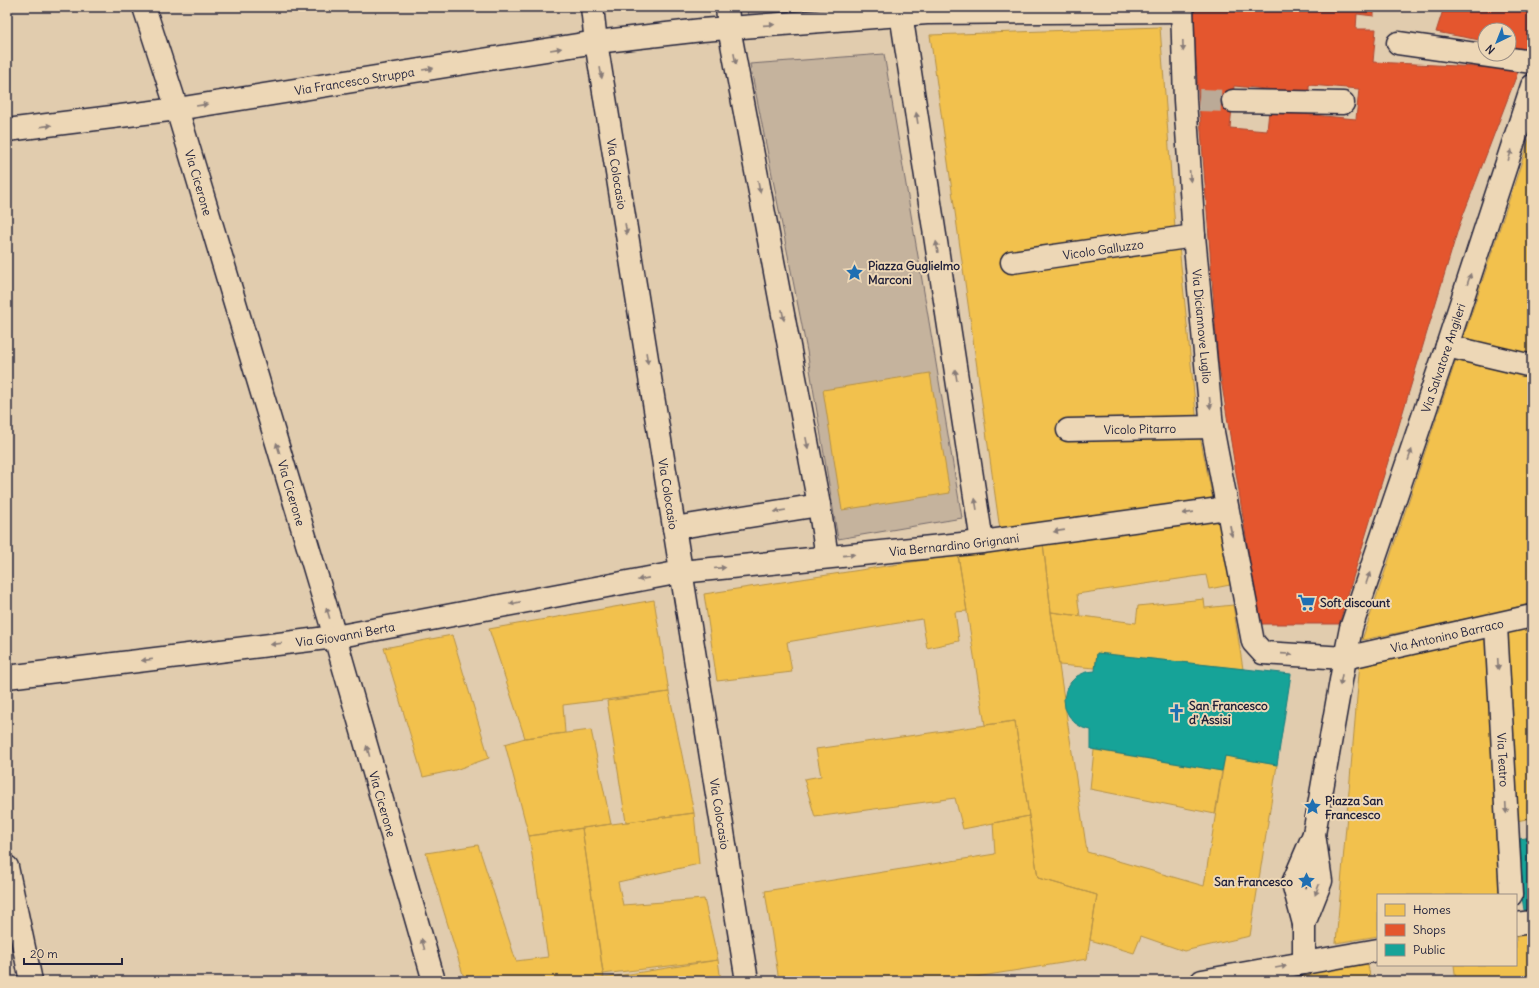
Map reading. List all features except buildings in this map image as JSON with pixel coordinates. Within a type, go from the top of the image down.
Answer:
[{"type":"street","name":"Via Cicerone","points":[[144,7],[177,109],[335,637],[434,981]]},
{"type":"street","name":"Via Colocasio","points":[[592,7],[596,42],[747,981]]},
{"type":"street","points":[[726,7],[819,505],[827,557]]},
{"type":"street","name":"Via Francesco Struppa","points":[[7,130],[177,109],[596,42],[702,30],[900,11],[927,13],[1182,9]]},
{"type":"street","name":"Via Diciannove Luglio","points":[[1182,9],[1192,100],[1194,236],[1212,426],[1253,642]]},
{"type":"street","points":[[900,11],[982,542]]},
{"type":"street","points":[[1398,43],[1532,62]]},
{"type":"street","name":"Via Salvatore Angileri","points":[[1353,656],[1351,628],[1447,346],[1532,86]]},
{"type":"street","points":[[1233,101],[1344,103]]},
{"type":"street","name":"Vicolo Galluzzo","points":[[1012,262],[1194,236]]},
{"type":"street","points":[[1447,346],[1532,366]]},
{"type":"street","name":"Vicolo Pitarro","points":[[1068,430],[1212,426]]},
{"type":"street","points":[[674,528],[819,505]]},
{"type":"street","name":"Via Bernardino Grignani","points":[[681,572],[982,542],[1227,508]]},
{"type":"street","name":"Via Giovanni Berta","points":[[7,677],[335,637],[681,572]]},
{"type":"street","name":"Via Antonino Barraco","points":[[1253,642],[1264,653],[1353,656],[1496,626],[1532,616]]},
{"type":"street","name":"Via Teatro","points":[[1496,626],[1511,894]]},
{"type":"street","points":[[1304,963],[1304,924],[1321,881],[1314,834],[1353,656]]},
{"type":"street","points":[[7,867],[31,981]]},
{"type":"street","points":[[1517,924],[1532,922]]},
{"type":"street","points":[[1202,981],[1377,950]]},
{"type":"shaded area","points":[[747,7],[855,7],[748,19]]},
{"type":"shaded area","points":[[884,54],[962,518],[838,539],[807,351],[750,64]]},
{"type":"tunnel","points":[[1199,100],[1233,101]]},
{"type":"place","name":"Piazza Guglielmo Marconi","points":[[855,272]]},
{"type":"place","name":"Soft discount","points":[[1307,602]]},
{"type":"place","name":"San Francesco d' Assisi","points":[[1176,712]]},
{"type":"place","name":"Piazza San Francesco","points":[[1312,807]]},
{"type":"place","name":"San Francesco","points":[[1306,881]]}]
